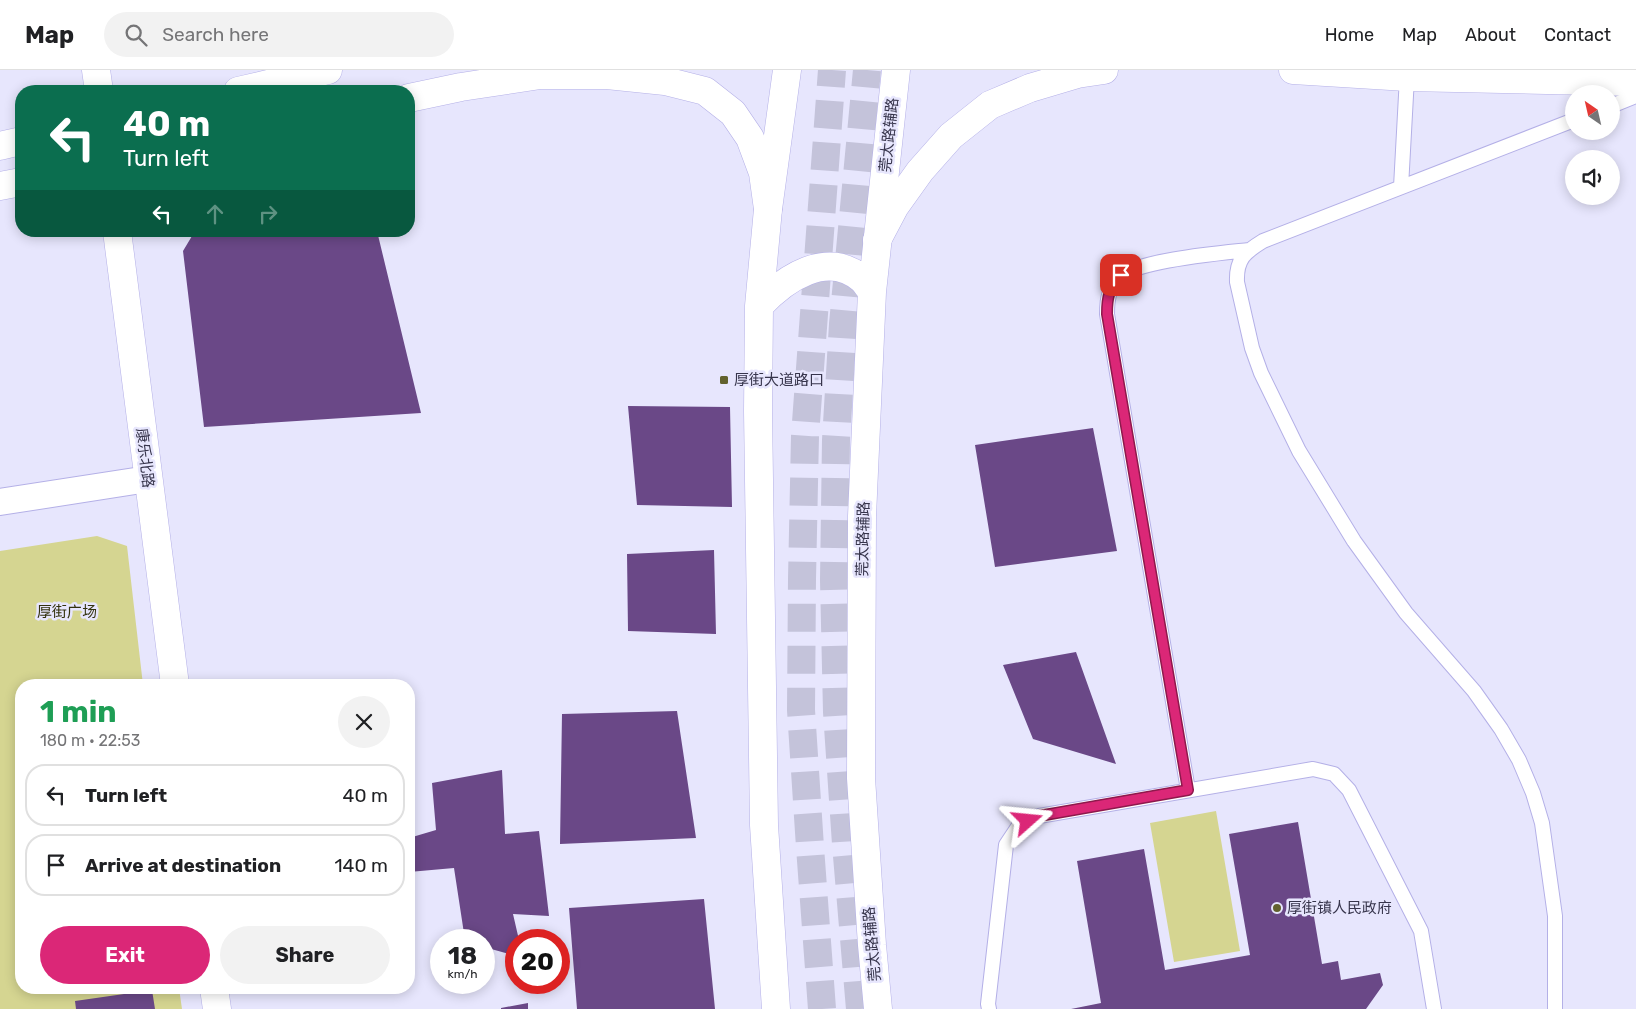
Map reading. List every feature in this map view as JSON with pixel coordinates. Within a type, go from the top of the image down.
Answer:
[{"type":"main road","points":[[96,70],[98,85]]},
{"type":"main road","points":[[264,85],[328,70]]},
{"type":"main road","points":[[415,97],[461,87],[573,70]]},
{"type":"main road","points":[[776,1009],[764,825],[758,411],[759,306],[768,210],[786,70]]},
{"type":"main road","name":"莞太路辅路","points":[[878,1009],[861,778],[862,516],[872,292],[896,70]]},
{"type":"main road","points":[[877,240],[895,206],[920,171],[951,136],[990,105],[1030,88],[1078,74],[1104,70]]},
{"type":"main road","points":[[1293,70],[1407,77],[1636,82]]},
{"type":"main road","points":[[541,75],[607,75],[665,81],[705,91],[733,113],[750,138],[762,173],[768,210]]},
{"type":"main road","points":[[0,146],[15,142]]},
{"type":"main road","points":[[0,186],[15,183]]},
{"type":"main road","name":"康乐北路","points":[[117,237],[173,679]]},
{"type":"main road","points":[[759,306],[771,293],[792,278],[810,269],[830,266],[849,270],[862,280],[872,292]]},
{"type":"main road","points":[[215,994],[217,1009]]},
{"type":"street","points":[[0,502],[148,479]]},
{"type":"lane","points":[[1401,187],[1407,77]]},
{"type":"lane","points":[[1620,102],[1636,96]]},
{"type":"lane","points":[[1555,1009],[1555,916],[1542,823],[1533,793],[1519,760],[1501,729],[1474,691],[1406,613],[1354,541],[1299,451],[1261,373],[1252,348],[1236,271],[1241,258],[1263,241],[1565,123]]},
{"type":"lane","points":[[1188,790],[1107,314],[1107,298],[1112,286],[1121,275],[1135,268],[1214,254],[1249,250]]},
{"type":"lane","points":[[989,1009],[988,1004],[1006,846],[1018,827],[1039,816],[1313,768],[1334,774],[1349,790],[1421,931],[1434,1009]]},
{"type":"green space","name":"厚街广场","points":[[97,536],[127,546],[142,679],[15,679],[15,994],[180,994],[182,1009],[0,1009],[0,551]]},
{"type":"green space","points":[[1216,811],[1240,951],[1174,962],[1150,823]]},
{"type":"building","points":[[191,237],[378,237],[421,413],[204,427],[183,251]]},
{"type":"building","points":[[628,406],[730,407],[732,507],[637,505]]},
{"type":"building","points":[[1093,428],[1117,551],[995,567],[975,445]]},
{"type":"building","points":[[714,550],[716,634],[628,631],[627,554]]},
{"type":"building","points":[[1076,652],[1116,764],[1033,739],[1003,665]]},
{"type":"building","points":[[677,711],[696,838],[560,844],[562,714]]},
{"type":"building","points":[[502,770],[505,834],[539,831],[549,916],[513,914],[516,929],[505,929],[505,953],[495,950],[495,929],[463,929],[454,868],[415,871],[415,836],[436,830],[432,783]]},
{"type":"building","name":"厚街镇人民政府","points":[[1298,822],[1322,964],[1338,961],[1341,980],[1380,973],[1383,985],[1366,1009],[1071,1009],[1101,1003],[1077,861],[1144,849],[1165,970],[1250,955],[1229,834]]},
{"type":"building","points":[[704,899],[715,1009],[577,1009],[569,908]]},
{"type":"building","points":[[124,994],[153,994],[155,1009],[76,1009],[75,1001]]},
{"type":"building","points":[[528,1003],[528,1009],[501,1009],[501,1008]]},
{"type":"tunnel","points":[[822,1009],[801,710],[802,579],[805,436],[832,70]]},
{"type":"tunnel","points":[[860,1009],[837,712],[834,580],[836,440],[843,324],[867,70]]},
{"type":"place","name":"厚街大道路口","points":[[724,380]]},
{"type":"place","name":"厚街镇人民政府","points":[[1277,908]]},
{"type":"route","points":[[1028,821],[1039,816],[1188,790],[1107,314],[1107,298],[1112,286],[1121,275]]}]
